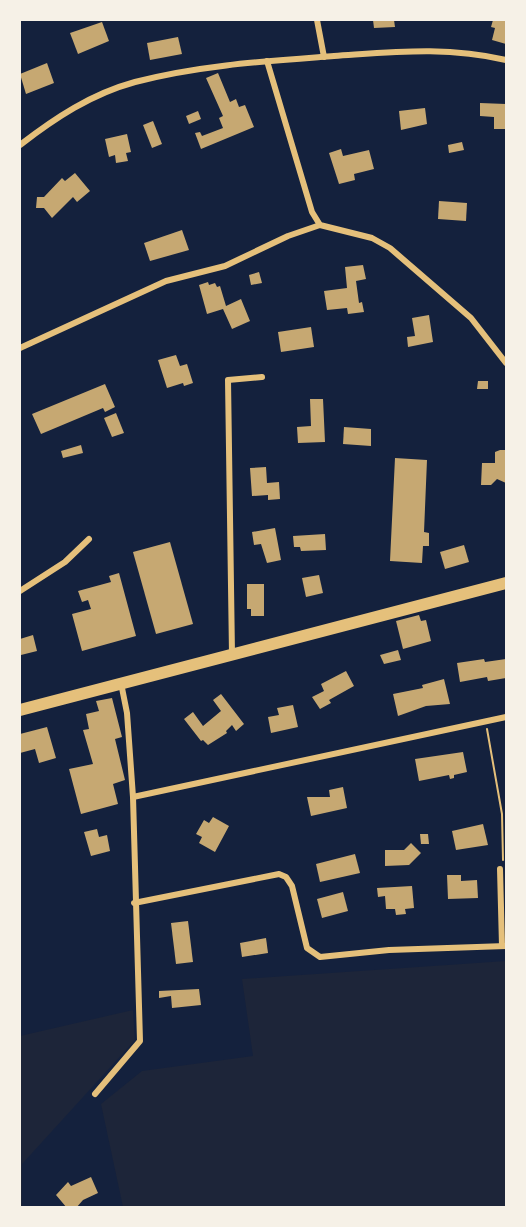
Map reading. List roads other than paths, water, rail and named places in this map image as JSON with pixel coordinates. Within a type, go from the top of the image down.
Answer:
[{"type":"main road","points":[[20,710],[507,583]]},
{"type":"street","points":[[317,20],[324,57]]},
{"type":"street","points":[[20,145],[53,119],[84,101],[134,82],[206,69],[267,61],[440,50],[473,52],[507,60]]},
{"type":"street","points":[[267,61],[312,212],[320,225]]},
{"type":"street","points":[[20,348],[166,281],[225,266],[288,236],[320,225],[372,238],[390,248],[471,318],[507,363]]},
{"type":"street","points":[[232,654],[228,380],[262,377]]},
{"type":"street","points":[[20,591],[65,562],[89,539]]},
{"type":"street","points":[[94,1094],[140,1041],[134,903],[133,797],[127,713],[121,683]]},
{"type":"street","points":[[133,797],[507,717]]},
{"type":"street","points":[[134,903],[279,874],[286,877],[292,886],[307,948],[320,957],[389,950],[504,946],[500,869]]}]
